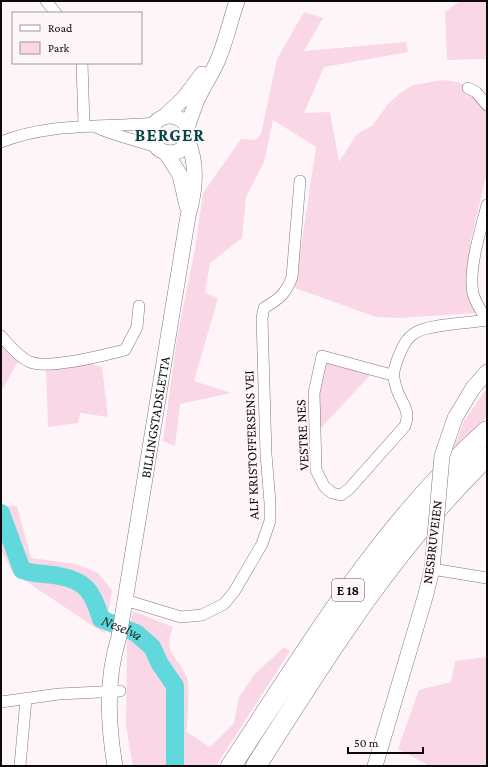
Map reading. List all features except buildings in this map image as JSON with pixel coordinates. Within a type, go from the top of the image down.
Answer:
[{"type":"highway","name":"E 18","points":[[231,766],[316,637],[389,536],[434,483],[487,432]]},
{"type":"highway","name":"E 18","points":[[256,766],[323,660],[403,547],[449,495],[487,456]]},
{"type":"main road","name":"BILLINGSTADSLETTA","points":[[116,690],[119,637],[194,187],[192,153],[188,134],[195,103],[217,61],[227,37],[228,26],[237,1]]},
{"type":"main road","name":"BILLINGSTADSLETTA","points":[[159,120],[184,98],[199,79],[221,34],[228,26]]},
{"type":"main road","points":[[175,116],[180,118],[188,134],[179,151],[161,150],[152,137],[159,120],[175,116]]},
{"type":"main road","name":"BILLINGSTADSLETTA","points":[[161,150],[180,174],[188,216]]},
{"type":"main road","name":"NESBRUVEIEN","points":[[375,766],[420,618],[432,569],[442,456],[455,418],[473,388],[487,372]]},
{"type":"main road","points":[[116,690],[111,729],[116,766]]},
{"type":"main road","points":[[116,690],[125,766]]},
{"type":"street","points":[[46,1],[55,12]]},
{"type":"street","points":[[82,64],[84,126]]},
{"type":"street","points":[[468,88],[476,92],[487,105]]},
{"type":"street","points":[[1,142],[18,135],[52,128],[84,126],[96,127],[159,120]]},
{"type":"street","points":[[96,127],[109,133],[132,138],[161,150]]},
{"type":"street","name":"ALF KRISTOFFERSENS VEI","points":[[125,600],[181,617],[202,615],[224,604],[234,592],[262,544],[270,521],[266,454],[262,318],[264,308],[274,302],[287,290],[292,277],[300,181]]},
{"type":"street","points":[[392,374],[407,339],[414,333],[428,328],[487,320],[475,300],[472,285],[476,251],[487,205]]},
{"type":"street","points":[[1,336],[29,362],[39,364],[64,363],[109,354],[125,350],[137,328],[139,306]]},
{"type":"street","name":"VESTRE NES","points":[[322,356],[392,374],[407,412],[408,419],[404,426],[349,489],[341,495],[332,492],[324,486],[316,470],[314,393],[322,356]]},
{"type":"street","points":[[432,569],[487,578]]},
{"type":"street","points":[[1,702],[59,694],[116,690]]},
{"type":"street","points":[[20,766],[26,699]]},
{"type":"green space","points":[[460,1],[487,1],[487,59],[447,60],[445,12]]},
{"type":"green space","points":[[304,12],[323,18],[304,51],[406,42],[408,52],[324,67],[304,113],[330,112],[339,162],[357,134],[373,125],[388,104],[399,94],[413,85],[443,80],[457,82],[473,89],[487,109],[487,172],[471,240],[467,268],[467,295],[476,313],[398,318],[376,317],[295,288],[316,147],[273,120],[264,162],[246,197],[242,238],[210,263],[205,293],[218,298],[194,381],[231,393],[180,404],[175,446],[163,441],[177,338],[195,249],[203,193],[241,139],[255,140],[261,134],[277,59]]},
{"type":"green space","points":[[1,339],[19,360],[1,392]]},
{"type":"green space","points":[[328,362],[372,373],[320,429],[318,403],[319,384],[321,375]]},
{"type":"green space","points":[[88,363],[102,367],[108,417],[80,413],[78,423],[48,427],[46,368]]},
{"type":"green space","points":[[487,388],[487,417],[453,450],[464,421]]},
{"type":"green space","points":[[1,503],[2,506],[17,506],[31,558],[76,564],[98,573],[112,590],[105,634],[12,572],[1,550]]},
{"type":"green space","points":[[133,611],[173,627],[169,644],[170,650],[184,670],[188,683],[187,732],[210,747],[234,723],[239,697],[254,675],[284,647],[290,651],[216,766],[133,766],[126,726],[127,641]]},
{"type":"green space","points":[[487,657],[487,766],[430,766],[398,749],[419,690],[451,682],[455,661]]},
{"type":"waterway","name":"Neselva","points":[[1,513],[22,570],[32,573],[69,578],[76,581],[92,595],[101,619],[136,633],[152,647],[160,664],[175,686],[175,766]]},
{"type":"district","name":"BERGER","points":[[170,135]]}]
